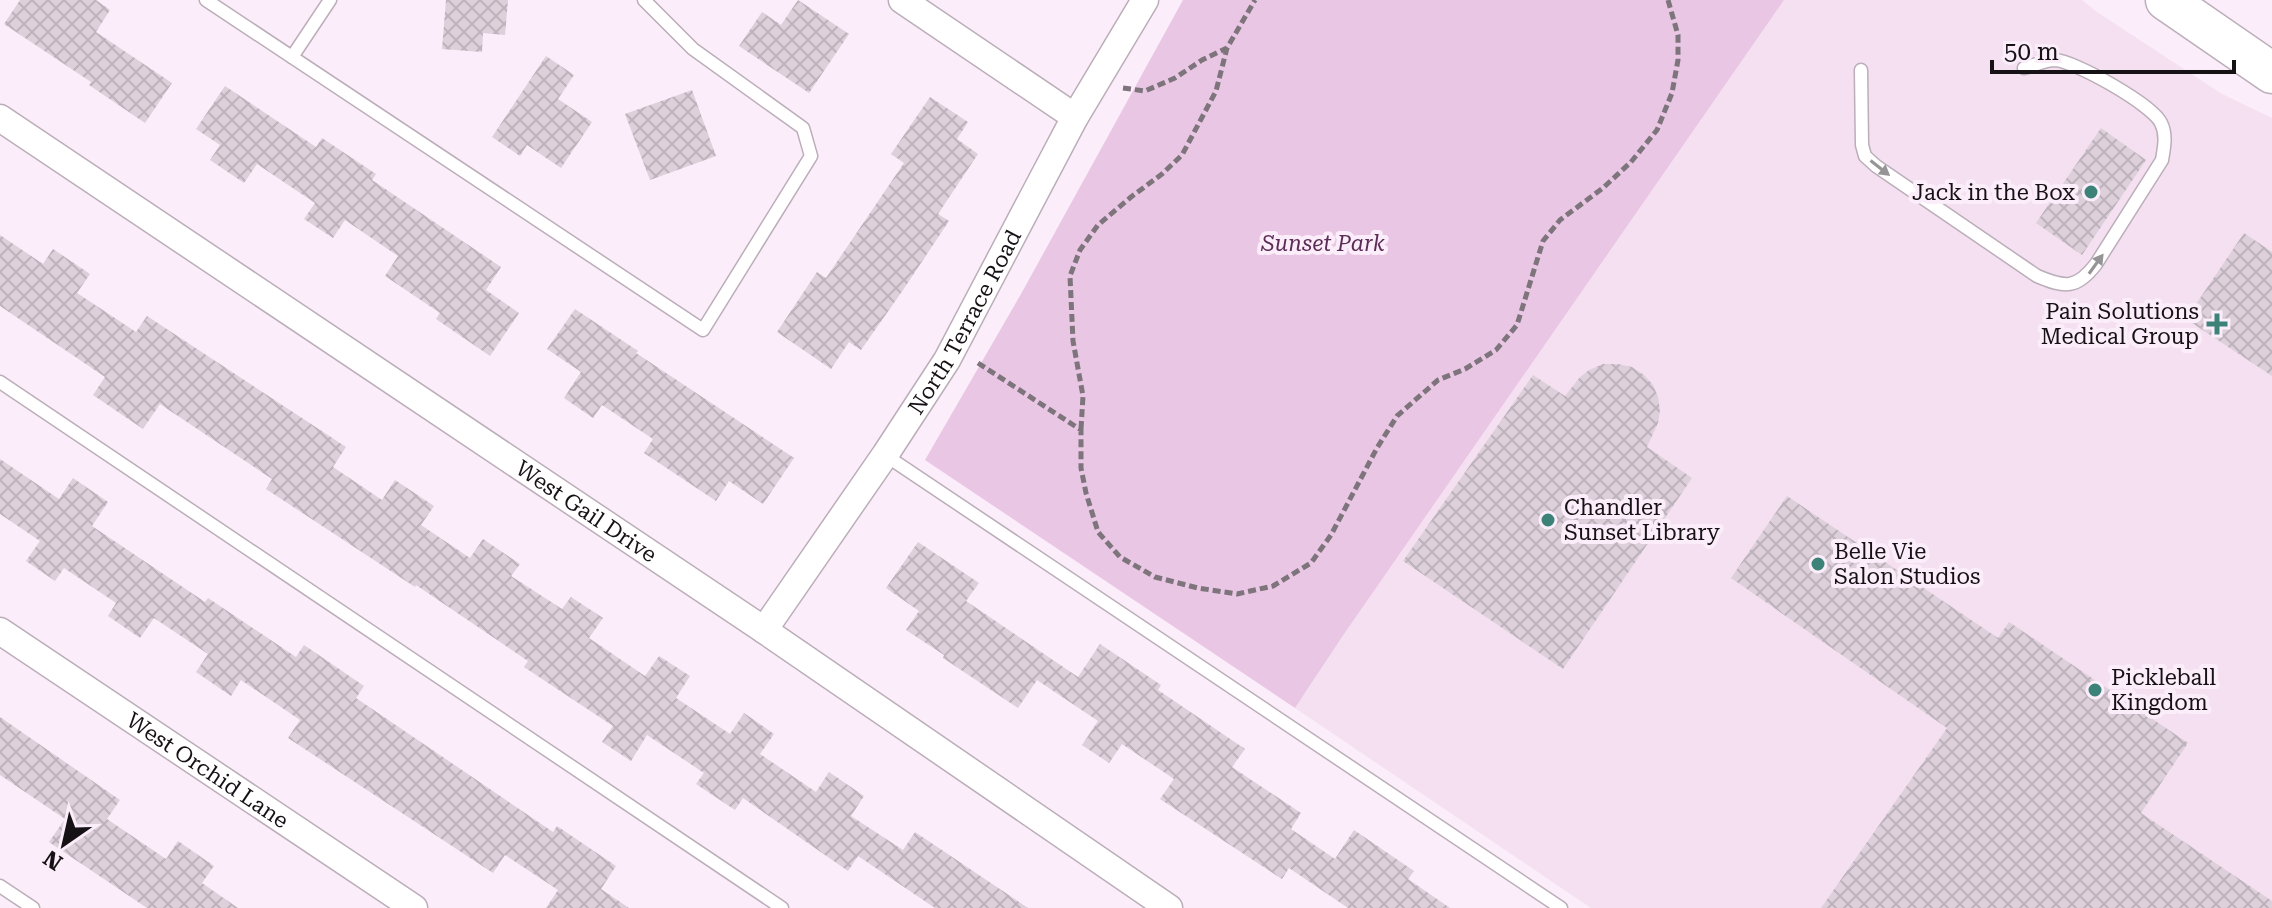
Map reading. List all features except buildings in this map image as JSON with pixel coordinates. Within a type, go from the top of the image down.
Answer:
[{"type":"main road","points":[[2166,0],[2272,73]]},
{"type":"street","points":[[902,0],[1075,117]]},
{"type":"street","name":"North Terrace Road","points":[[764,630],[885,455],[954,347],[1075,117],[1145,0]]},
{"type":"street","name":"West Gail Drive","points":[[0,118],[764,630],[1169,908]]},
{"type":"street","name":"West Orchid Lane","points":[[0,631],[414,908]]},
{"type":"lane","points":[[206,0],[703,330],[811,156],[803,128],[693,49],[644,0]]},
{"type":"lane","points":[[292,57],[330,0]]},
{"type":"lane","points":[[1861,70],[1862,145],[1865,156],[2037,276],[2052,283],[2069,285],[2085,278],[2096,264],[2156,171],[2162,160],[2165,142],[2161,122],[2144,105],[2079,66],[2053,60],[2024,68]]},
{"type":"lane","points":[[0,382],[782,908]]},
{"type":"lane","points":[[885,455],[1561,908]]},
{"type":"lane","points":[[0,886],[33,908]]},
{"type":"path","points":[[1255,0],[1227,48],[1216,91],[1182,155],[1098,225],[1080,250],[1070,276],[1073,341],[1083,396],[1081,468],[1098,532],[1120,557],[1155,577],[1237,594],[1273,586],[1311,563],[1331,535],[1397,416],[1438,380],[1465,369],[1496,350],[1517,325],[1543,241],[1560,220],[1603,188],[1631,162],[1657,130],[1672,93],[1678,60],[1678,35],[1668,0]]},
{"type":"path","points":[[1095,84],[1145,91],[1175,78],[1227,48]]},
{"type":"path","points":[[954,347],[1081,430]]},
{"type":"shaded area","points":[[1784,0],[2082,0],[2222,94],[2272,118],[2272,908],[1591,908],[1295,708]]},
{"type":"green space","name":"Sunset Park","points":[[1183,0],[1784,0],[1295,708],[925,460],[1021,294]]},
{"type":"place","name":"Jack in the Box","points":[[2091,192]]},
{"type":"place","name":"Pain Solutions Medical Group","points":[[2217,324]]},
{"type":"place","name":"Chandler Sunset Library","points":[[1548,520]]},
{"type":"place","name":"Belle Vie Salon Studios","points":[[1818,564]]},
{"type":"place","name":"Pickleball Kingdom","points":[[2095,690]]}]
